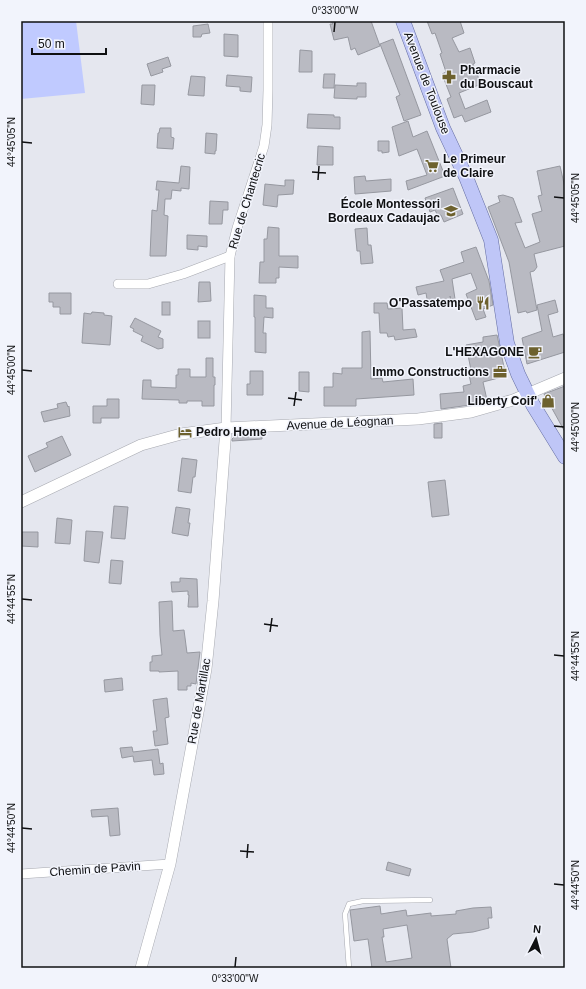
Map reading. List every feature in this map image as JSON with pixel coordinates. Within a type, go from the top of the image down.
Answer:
[{"type":"main road","name":"Avenue de Toulouse","points":[[403,21],[443,128],[466,177],[491,240],[507,342],[518,374],[527,395],[565,457]]},
{"type":"street","name":"Rue de Chantecric","points":[[226,428],[230,256],[237,228],[264,146],[267,125],[268,21]]},
{"type":"street","points":[[118,284],[148,284],[183,274],[230,256]]},
{"type":"street","name":"Avenue de Léognan","points":[[21,502],[141,445],[181,434],[226,428],[418,419],[470,412],[527,395],[565,378]]},
{"type":"street","name":"Rue de Martillac","points":[[141,968],[170,864],[206,669],[213,600],[226,428]]},
{"type":"street","name":"Chemin de Pavin","points":[[21,874],[170,864]]},
{"type":"lane","points":[[349,968],[345,914],[350,904],[363,901],[430,900]]},
{"type":"shaded area","points":[[21,21],[76,21],[85,93],[21,99]]},
{"type":"building","points":[[331,21],[371,21],[380,46],[358,55],[355,48],[351,50],[348,37],[334,40],[330,24],[333,24]]},
{"type":"building","points":[[427,21],[460,21],[464,33],[452,38],[459,52],[470,48],[475,63],[473,64],[481,84],[459,93],[465,109],[487,100],[491,112],[465,122],[462,115],[454,118],[447,99],[451,97],[442,74],[446,72],[440,54],[442,53],[435,33],[432,34]]},
{"type":"building","points":[[208,24],[210,33],[202,34],[201,37],[193,37],[193,26]]},
{"type":"building","points":[[224,34],[238,35],[238,57],[224,56]]},
{"type":"building","points":[[393,39],[421,115],[404,121],[396,97],[400,95],[380,44]]},
{"type":"building","points":[[300,50],[312,51],[312,72],[299,72]]},
{"type":"building","points":[[168,57],[171,66],[162,69],[163,72],[151,76],[147,64]]},
{"type":"building","points":[[324,74],[335,74],[334,88],[323,88]]},
{"type":"building","points":[[227,75],[252,77],[251,92],[240,91],[240,87],[226,86]]},
{"type":"building","points":[[191,76],[205,77],[204,96],[188,95]]},
{"type":"building","points":[[357,83],[366,83],[366,97],[357,97],[357,99],[334,98],[335,85],[357,86]]},
{"type":"building","points":[[142,85],[155,85],[154,105],[141,104]]},
{"type":"building","points":[[308,114],[334,115],[334,117],[340,117],[340,129],[307,128]]},
{"type":"building","points":[[408,121],[413,137],[427,131],[445,176],[408,190],[406,181],[427,175],[417,149],[399,156],[392,127]]},
{"type":"building","points":[[160,128],[171,128],[171,137],[174,138],[173,149],[157,148],[158,133]]},
{"type":"building","points":[[206,133],[217,134],[215,154],[205,153]]},
{"type":"building","points":[[378,141],[389,141],[389,152],[382,153],[382,151],[378,151]]},
{"type":"building","points":[[318,146],[333,147],[333,165],[317,165]]},
{"type":"building","points":[[181,166],[190,167],[189,189],[181,188],[181,191],[172,190],[171,199],[165,199],[164,215],[168,216],[166,256],[150,256],[152,210],[157,211],[159,190],[156,190],[157,181],[179,183]]},
{"type":"building","points":[[560,166],[565,188],[565,246],[534,254],[537,267],[534,271],[530,272],[537,310],[527,313],[526,311],[518,313],[509,262],[488,207],[500,202],[498,196],[503,195],[513,198],[522,222],[515,223],[525,248],[540,242],[532,214],[542,211],[538,196],[542,195],[537,171]]},
{"type":"building","points":[[365,176],[366,181],[391,179],[391,191],[355,194],[354,177]]},
{"type":"building","points":[[285,180],[294,180],[293,194],[278,195],[277,207],[263,205],[265,184],[285,186]]},
{"type":"building","points":[[453,188],[463,214],[444,222],[441,215],[438,216],[435,210],[430,212],[425,198]]},
{"type":"building","points":[[210,201],[228,202],[228,210],[223,210],[222,224],[209,224]]},
{"type":"building","points":[[268,227],[279,228],[279,256],[298,256],[298,268],[279,267],[279,278],[276,278],[276,283],[259,283],[260,262],[264,262],[264,239],[267,239]]},
{"type":"building","points":[[367,228],[368,245],[371,245],[373,263],[361,264],[360,251],[357,251],[355,229]]},
{"type":"building","points":[[187,235],[207,236],[207,247],[198,246],[198,250],[187,249]]},
{"type":"building","points":[[476,247],[489,281],[493,305],[483,309],[486,317],[476,320],[466,294],[477,289],[471,273],[452,279],[455,299],[428,305],[426,293],[418,295],[416,287],[444,281],[440,270],[464,262],[461,252]]},
{"type":"building","points":[[199,282],[210,282],[211,301],[198,302]]},
{"type":"building","points":[[49,293],[71,293],[71,314],[60,314],[60,307],[53,307],[53,302],[49,302]]},
{"type":"building","points":[[254,295],[266,296],[266,308],[273,308],[273,318],[264,317],[263,333],[266,333],[266,353],[255,352]]},
{"type":"building","points":[[555,300],[558,312],[548,315],[553,337],[563,334],[565,339],[565,352],[527,364],[522,338],[542,331],[537,305]]},
{"type":"building","points":[[162,302],[170,302],[170,315],[162,315]]},
{"type":"building","points":[[374,303],[387,303],[388,309],[402,308],[403,330],[415,329],[417,337],[395,340],[394,336],[388,337],[387,333],[380,333],[379,313],[374,313]]},
{"type":"building","points":[[92,312],[104,313],[104,315],[112,316],[110,345],[82,343],[84,313],[91,314]]},
{"type":"building","points":[[135,318],[161,331],[158,337],[163,339],[163,348],[158,349],[141,341],[143,336],[133,331],[134,329],[130,327]]},
{"type":"building","points":[[198,321],[210,321],[210,338],[198,338]]},
{"type":"building","points":[[370,331],[371,379],[382,378],[383,382],[413,379],[414,395],[356,399],[356,406],[324,406],[324,387],[333,387],[333,373],[342,374],[342,368],[362,368],[362,332]]},
{"type":"building","points":[[497,335],[506,376],[483,382],[487,400],[470,405],[441,409],[440,394],[464,392],[463,386],[471,384],[468,370],[471,370],[466,345],[483,342],[483,337]]},
{"type":"building","points":[[206,358],[213,358],[213,377],[215,377],[214,406],[202,406],[202,401],[187,401],[187,403],[179,403],[179,400],[142,399],[143,380],[151,380],[151,387],[176,388],[176,375],[178,375],[178,369],[190,369],[190,377],[206,377]]},
{"type":"building","points":[[250,371],[263,371],[263,395],[247,395],[247,384],[250,384]]},
{"type":"building","points":[[299,372],[309,372],[309,392],[299,391]]},
{"type":"building","points":[[565,386],[565,432],[544,394]]},
{"type":"building","points":[[107,399],[119,399],[119,418],[101,418],[101,423],[93,423],[93,406],[107,406]]},
{"type":"building","points":[[66,402],[68,407],[69,406],[70,416],[44,422],[41,412],[58,408],[57,404]]},
{"type":"building","points":[[442,423],[442,438],[434,438],[434,424]]},
{"type":"building","points":[[262,433],[262,439],[232,441],[236,435]]},
{"type":"building","points":[[62,436],[71,455],[35,472],[28,456],[48,447],[46,443]]},
{"type":"building","points":[[182,458],[197,460],[191,493],[178,491]]},
{"type":"building","points":[[445,480],[449,515],[432,517],[428,482]]},
{"type":"building","points":[[114,506],[128,507],[125,539],[111,538]]},
{"type":"building","points":[[176,507],[190,509],[188,536],[172,533]]},
{"type":"building","points":[[57,518],[72,520],[70,544],[55,543]]},
{"type":"building","points":[[86,531],[103,532],[99,563],[84,561]]},
{"type":"building","points":[[21,532],[38,532],[38,547],[21,546]]},
{"type":"building","points":[[111,560],[123,561],[121,584],[109,583]]},
{"type":"building","points":[[180,578],[197,579],[198,607],[188,607],[188,591],[172,592],[171,582],[180,582]]},
{"type":"building","points":[[172,601],[173,631],[184,630],[187,653],[200,652],[196,684],[191,683],[191,686],[187,686],[187,690],[178,690],[178,671],[150,671],[152,656],[162,655],[159,602]]},
{"type":"building","points":[[122,678],[123,690],[105,692],[104,680]]},
{"type":"building","points":[[167,698],[169,717],[165,718],[168,744],[155,746],[153,731],[157,731],[153,700]]},
{"type":"building","points":[[132,747],[133,752],[158,749],[160,764],[163,763],[164,774],[154,775],[152,760],[134,762],[133,756],[122,758],[120,748]]},
{"type":"building","points":[[118,808],[120,835],[110,836],[108,816],[92,817],[91,810]]},
{"type":"building","points":[[388,862],[411,869],[409,876],[386,870]]},
{"type":"building","points":[[380,906],[381,914],[406,910],[407,916],[431,913],[431,916],[456,914],[456,911],[491,907],[492,918],[488,918],[489,928],[473,932],[453,934],[447,939],[451,968],[372,968],[368,939],[354,941],[350,910]],"holes":[[[407,925],[412,958],[386,962],[382,937],[384,937],[383,929]]]},
{"type":"place","name":"Pharmacie du Bouscaut","points":[[449,77]]},
{"type":"place","name":"Le Primeur de Claire","points":[[432,166]]},
{"type":"place","name":"École Montessori Bordeaux Cadaujac","points":[[451,211]]},
{"type":"place","name":"O'Passatempo","points":[[483,303]]},
{"type":"place","name":"L'HEXAGONE","points":[[535,352]]},
{"type":"place","name":"Immo Constructions","points":[[500,372]]},
{"type":"place","name":"Liberty Coif'","points":[[548,401]]},
{"type":"place","name":"Pedro Home","points":[[185,432]]}]
